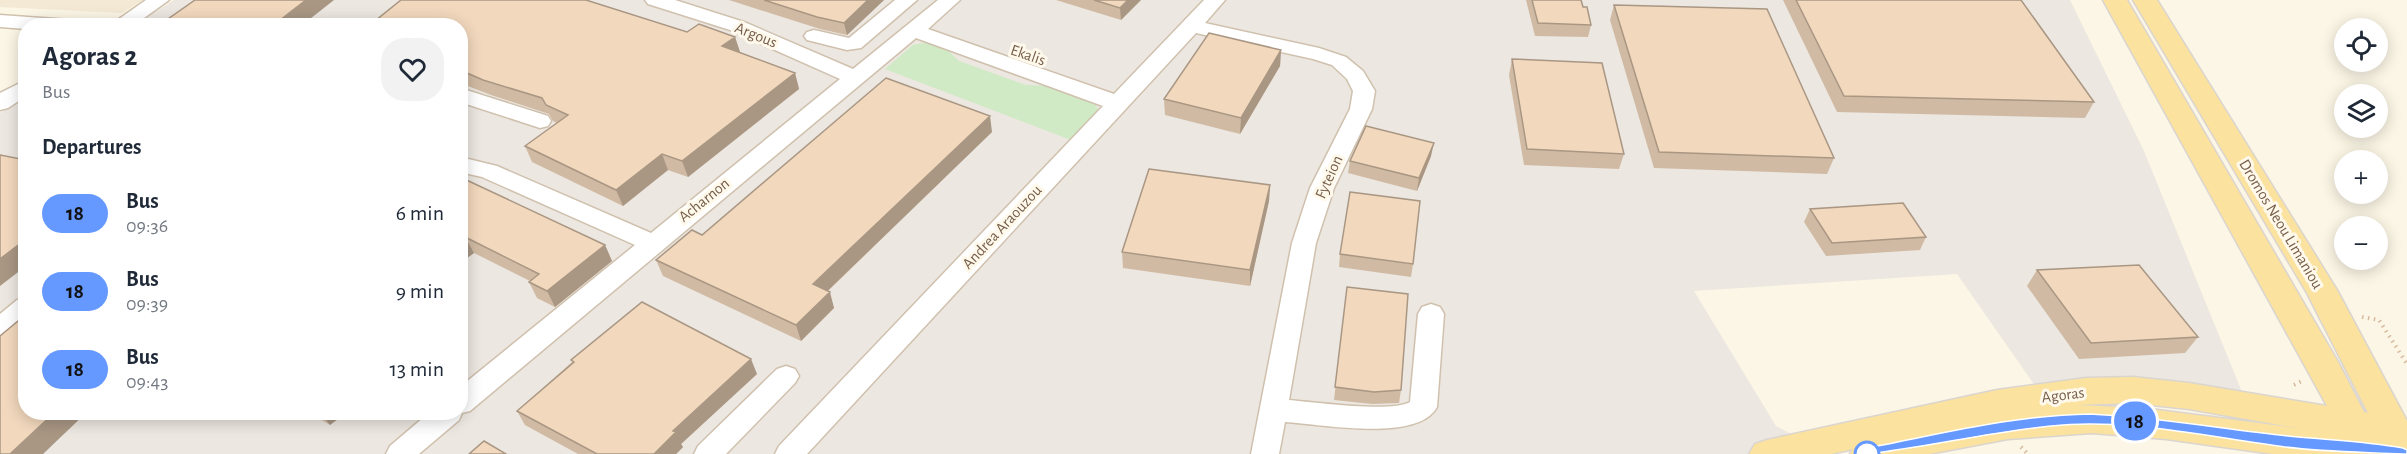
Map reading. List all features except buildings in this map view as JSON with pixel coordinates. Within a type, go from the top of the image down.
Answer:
[{"type":"main road","name":"Dromos Neou Limaniou","points":[[2115,0],[2326,371],[2361,442]]},
{"type":"main road","name":"Dromos Neou Limaniou","points":[[2145,0],[2321,290],[2402,447]]},
{"type":"main road","points":[[2254,407],[2281,404],[2307,396],[2318,385],[2326,371]]},
{"type":"main road","name":"Agoras","points":[[1767,454],[1997,404],[2086,391],[2144,391],[2254,407],[2361,442],[2402,447]]},
{"type":"main road","name":"Agoras","points":[[1868,454],[2001,427],[2052,420],[2134,421],[2303,448],[2361,442]]},
{"type":"street","points":[[131,18],[159,0]]},
{"type":"street","name":"Argous","points":[[655,0],[737,26],[855,78]]},
{"type":"street","points":[[814,36],[854,44],[907,0]]},
{"type":"street","name":"Acharnon","points":[[468,396],[950,0]]},
{"type":"street","name":"Andrea Araouzou","points":[[789,454],[1215,0]]},
{"type":"street","points":[[0,21],[18,22]]},
{"type":"street","points":[[921,25],[1123,97]]},
{"type":"street","name":"Fyteion","points":[[1192,26],[1319,54],[1339,61],[1356,76],[1364,91],[1361,109],[1322,188],[1305,243],[1265,454]]},
{"type":"street","points":[[0,103],[18,91]]},
{"type":"street","points":[[468,98],[540,121]]},
{"type":"street","points":[[468,166],[489,171],[652,243]]},
{"type":"street","points":[[0,328],[18,313]]},
{"type":"street","points":[[1274,410],[1384,418],[1409,416],[1423,407],[1431,314]]},
{"type":"street","points":[[708,454],[786,376]]},
{"type":"street","points":[[400,454],[440,420]]},
{"type":"path","points":[[2355,316],[2379,320],[2407,364]]},
{"type":"shaded area","points":[[0,0],[143,0],[122,13],[0,7]]},
{"type":"shaded area","points":[[174,0],[2070,0],[2144,151],[2253,419],[2036,387],[1957,274],[1694,291],[1776,426],[1829,454],[0,454],[0,113],[18,101],[18,420],[468,420],[468,18],[146,18]]},
{"type":"green space","points":[[929,42],[941,44],[959,61],[1026,85],[1051,86],[1093,100],[1099,111],[1071,140],[885,69],[913,45]]},
{"type":"bus line","name":"18","points":[[1867,454],[2012,425],[2052,420],[2090,419],[2134,421],[2288,442],[2364,447],[2403,454]]}]
